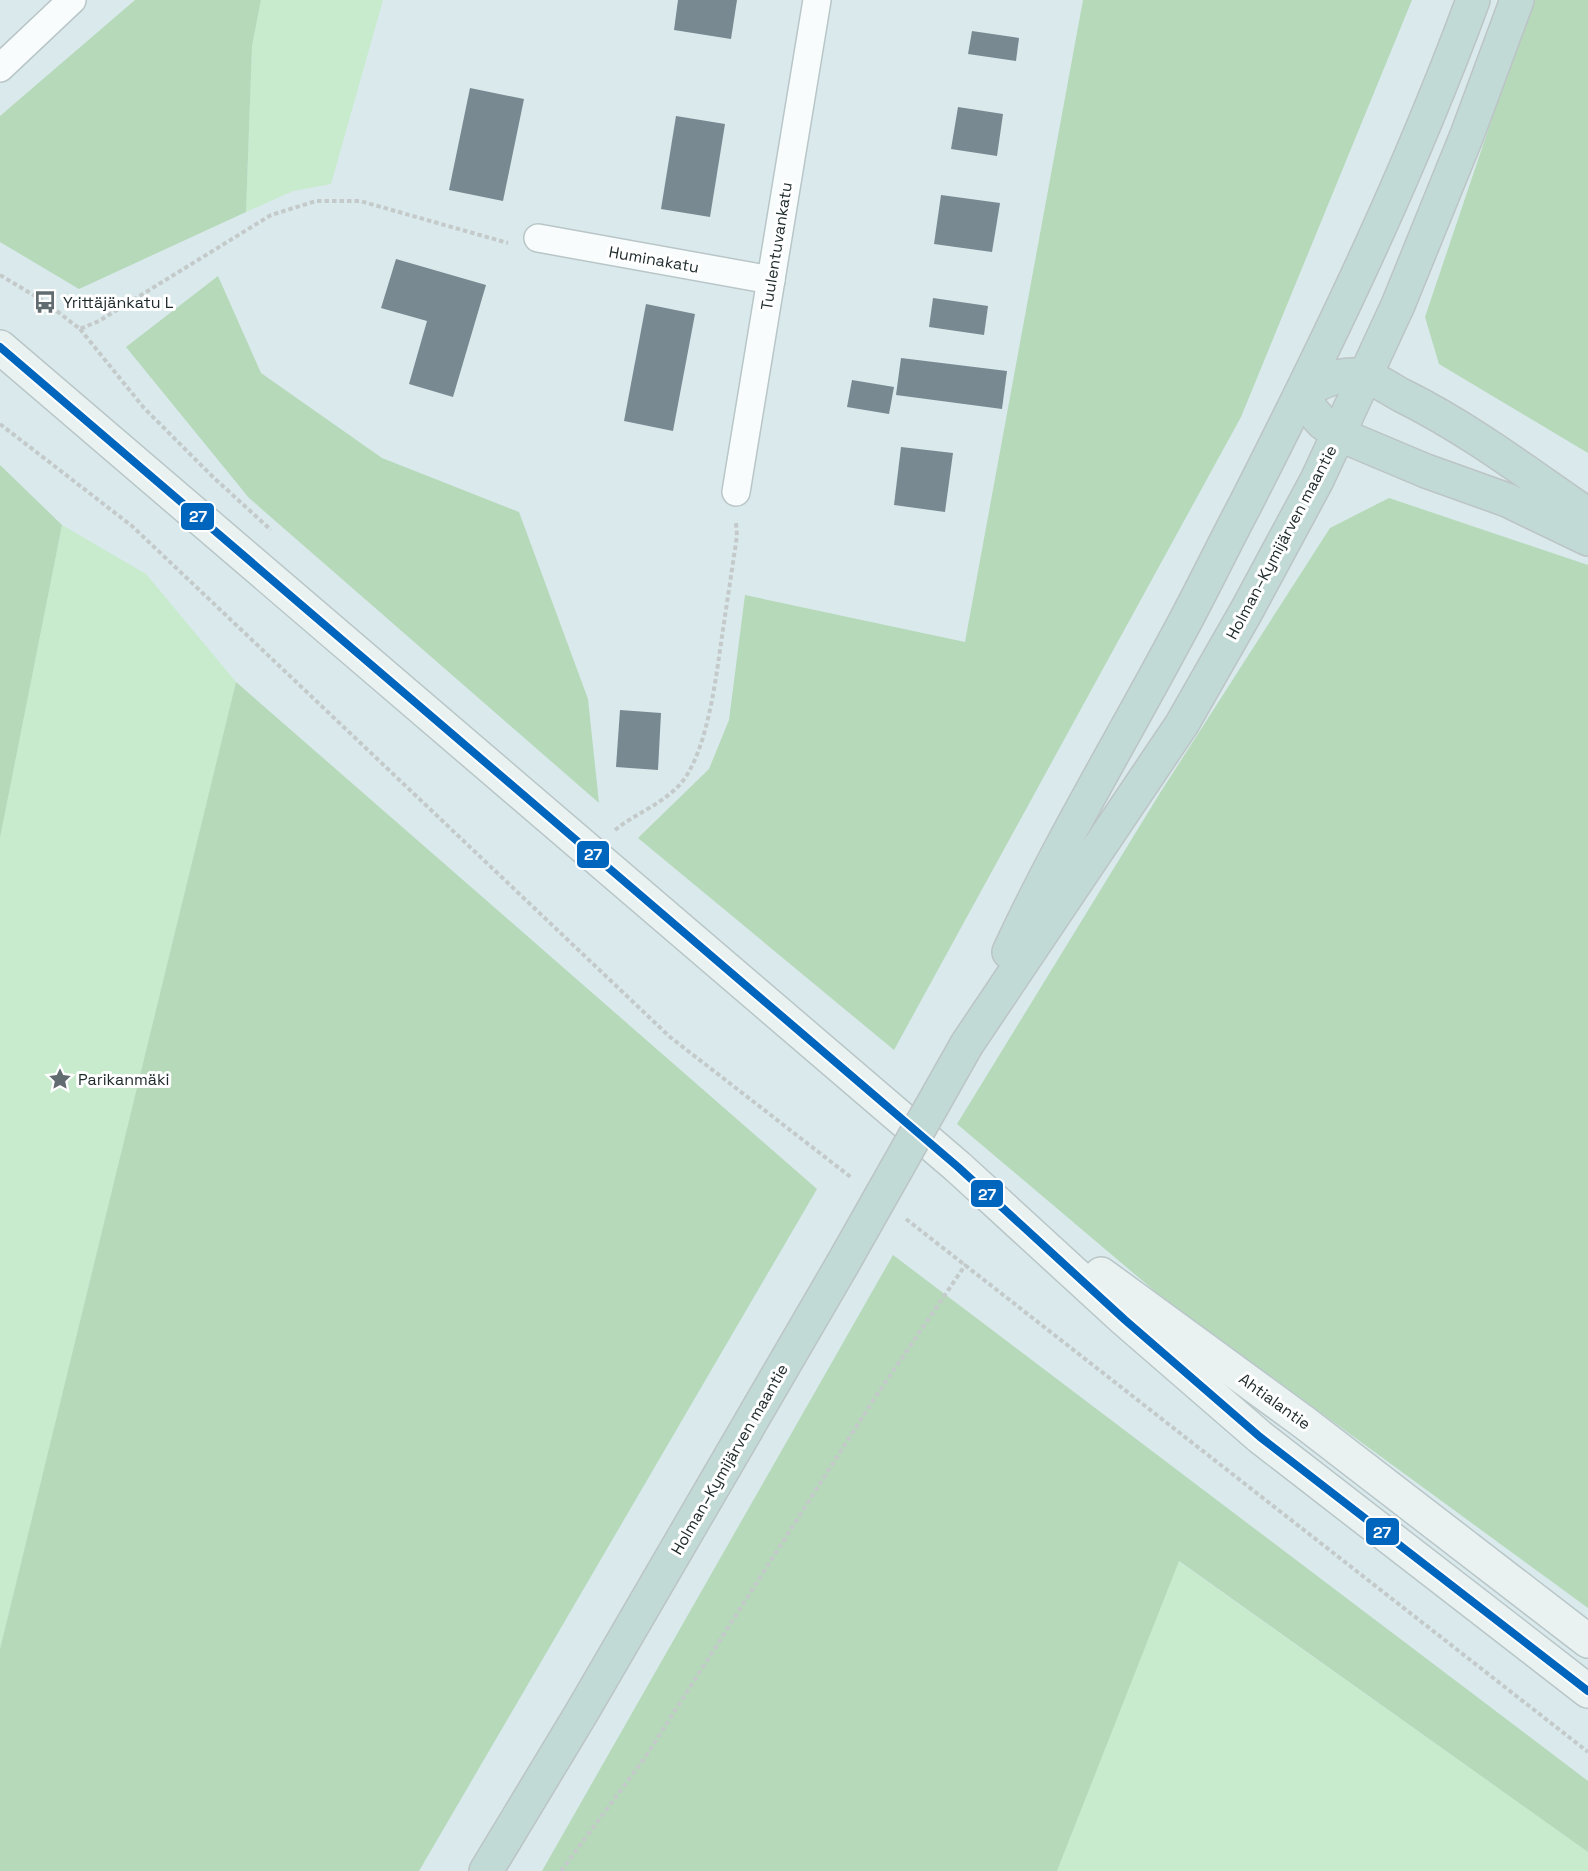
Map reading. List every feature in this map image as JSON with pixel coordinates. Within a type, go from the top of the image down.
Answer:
[{"type":"highway","name":"Holman–Kymijärven maantie","points":[[967,1044],[1031,905],[1175,641],[1303,392],[1359,274],[1443,81],[1473,0]]},
{"type":"highway","name":"Holman–Kymijärven maantie","points":[[486,1871],[582,1712],[842,1265],[967,1044],[1182,724],[1247,610],[1317,480],[1403,295],[1467,135],[1517,0]]},
{"type":"highway","points":[[1588,515],[1462,429],[1365,376],[1326,379],[1303,392],[1312,411],[1338,434],[1426,471],[1507,500],[1588,539]]},
{"type":"main road","name":"Ahtialantie","points":[[0,347],[958,1167],[1125,1320],[1260,1437],[1588,1691]]},
{"type":"main road","name":"Ahtialantie","points":[[958,1167],[1305,1423],[1588,1641]]},
{"type":"street","points":[[0,68],[72,0]]},
{"type":"street","name":"Tuulentuvankatu","points":[[736,492],[817,0]]},
{"type":"street","name":"Huminakatu","points":[[538,238],[771,280]]},
{"type":"path","points":[[80,329],[99,321],[272,215],[316,201],[360,201],[506,243],[538,238]]},
{"type":"path","points":[[0,275],[45,302],[80,329],[144,408],[213,477],[275,533]]},
{"type":"path","points":[[0,424],[132,526],[670,1037],[861,1185]]},
{"type":"path","points":[[589,850],[627,820],[660,801],[682,782],[697,753],[713,700],[737,536],[736,492]]},
{"type":"path","points":[[900,1214],[1588,1752]]},
{"type":"path","points":[[561,1871],[646,1756],[874,1399],[966,1264]]},
{"type":"green space","points":[[135,0],[261,0],[252,46],[246,212],[79,289],[0,242],[0,116]]},
{"type":"green space","points":[[261,0],[383,0],[331,184],[293,191],[246,212],[252,46]]},
{"type":"green space","points":[[1083,0],[1412,0],[1241,417],[894,1050],[638,838],[709,769],[729,720],[745,595],[965,642]]},
{"type":"green space","points":[[1532,0],[1588,0],[1588,453],[1439,364],[1425,317]]},
{"type":"green space","points":[[218,276],[261,373],[382,458],[519,512],[588,699],[599,803],[249,498],[126,347]]},
{"type":"green space","points":[[0,465],[62,525],[0,838]]},
{"type":"green space","points":[[1389,498],[1588,565],[1588,1608],[1157,1293],[957,1124],[1160,793],[1330,528]]},
{"type":"green space","points":[[62,525],[146,574],[236,682],[0,1649],[0,838]]},
{"type":"green space","points":[[236,682],[817,1189],[419,1871],[0,1871],[0,1649]]},
{"type":"green space","points":[[893,1255],[1588,1781],[1588,1852],[1179,1561],[1057,1871],[542,1871]]},
{"type":"green space","points":[[1178,1561],[1588,1852],[1588,1871],[1057,1871]]},
{"type":"building","points":[[678,0],[737,0],[731,39],[674,30]]},
{"type":"building","points":[[972,31],[1019,38],[1016,61],[968,54]]},
{"type":"building","points":[[470,88],[524,99],[503,201],[449,190]]},
{"type":"building","points":[[958,107],[1003,114],[997,156],[951,149]]},
{"type":"building","points":[[676,116],[725,124],[710,217],[661,209]]},
{"type":"building","points":[[941,195],[1000,203],[992,252],[934,244]]},
{"type":"building","points":[[396,259],[486,285],[453,397],[409,384],[427,321],[381,308]]},
{"type":"building","points":[[933,298],[988,306],[984,335],[929,327]]},
{"type":"building","points":[[646,304],[695,314],[673,431],[624,421]]},
{"type":"building","points":[[901,358],[1007,371],[1002,409],[896,395]]},
{"type":"building","points":[[852,380],[894,387],[889,414],[847,407]]},
{"type":"building","points":[[901,447],[953,453],[945,512],[894,505]]},
{"type":"building","points":[[620,710],[661,713],[658,770],[616,767]]},
{"type":"transit line","name":"27","points":[[0,347],[958,1167],[1125,1320],[1260,1437],[1588,1691]]},
{"type":"place","name":"Yrittäjänkatu L","points":[[45,302]]},
{"type":"place","name":"Parikanmäki","points":[[60,1079]]}]
